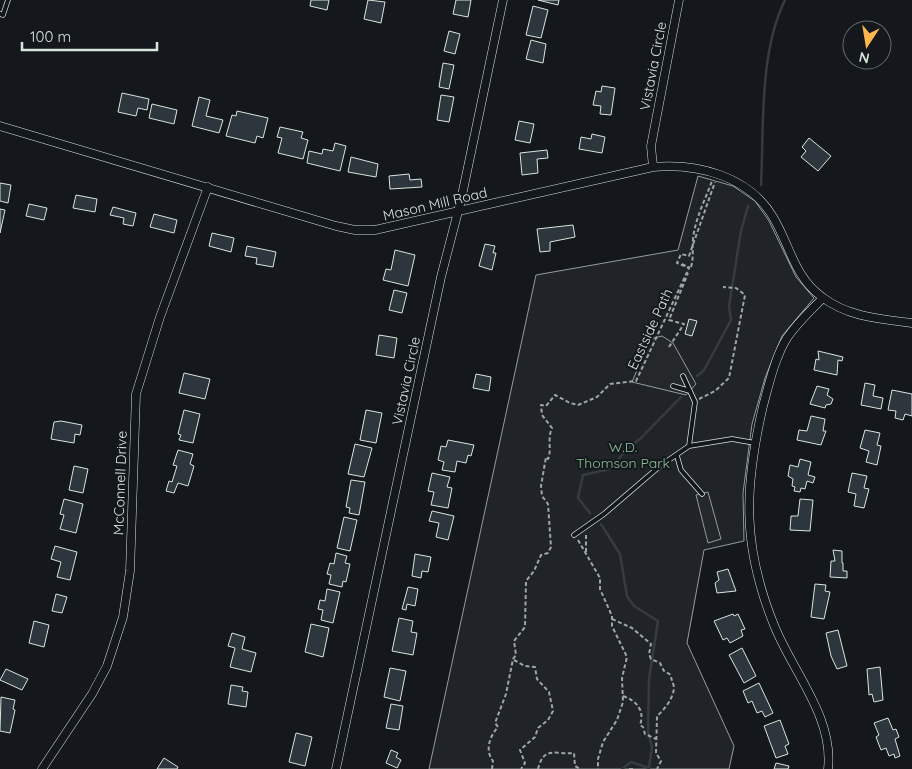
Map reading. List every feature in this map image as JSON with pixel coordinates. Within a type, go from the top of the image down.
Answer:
[{"type":"street","name":"Vistavia Circle","points":[[336,769],[439,285],[457,212],[503,0]]},
{"type":"street","name":"Vistavia Circle","points":[[653,167],[651,146],[679,0]]},
{"type":"street","name":"Mason Mill Road","points":[[0,126],[355,230],[375,230],[653,167],[678,165],[705,169],[736,182],[755,195],[774,217],[799,274],[823,298],[856,314],[912,323]]},
{"type":"street","name":"McConnell Drive","points":[[42,769],[92,694],[106,666],[123,617],[130,571],[136,394],[154,334],[208,187]]},
{"type":"street","points":[[823,298],[787,339],[770,380],[756,444],[748,496],[749,532],[756,576],[774,626],[824,729],[829,757],[828,769]]},
{"type":"lane","points":[[0,14],[3,15],[8,0]]},
{"type":"lane","points":[[682,376],[695,402],[689,446]]},
{"type":"lane","points":[[673,386],[690,390]]},
{"type":"lane","points":[[574,535],[660,466],[689,446],[732,439],[756,444]]},
{"type":"lane","points":[[677,456],[681,470],[702,494]]},
{"type":"path","points":[[669,347],[685,324],[669,320],[694,258],[693,244],[700,214],[714,182]]},
{"type":"path","name":"Eastside Path","points":[[492,769],[494,761],[490,758],[488,742],[498,726],[495,723],[506,694],[513,659],[516,655],[514,642],[525,627],[524,616],[527,605],[526,581],[534,571],[541,555],[548,553],[551,547],[548,504],[542,496],[541,486],[546,457],[548,459],[550,455],[549,435],[552,428],[542,415],[541,405],[546,406],[555,394],[570,403],[586,403],[597,397],[610,384],[636,381],[689,268],[677,263],[681,254],[689,256],[693,244]]},
{"type":"path","points":[[679,263],[690,267]]},
{"type":"path","points":[[695,402],[703,395],[715,391],[729,378],[745,295],[736,288],[723,287]]},
{"type":"path","points":[[585,528],[588,542],[586,552]]},
{"type":"path","points":[[574,535],[600,578],[600,589],[612,618],[612,626],[627,657],[622,678],[623,696],[617,720],[603,742],[598,759],[598,769]]},
{"type":"path","points":[[612,618],[632,628],[651,644],[649,654],[651,659],[661,664],[664,671],[669,673],[674,687],[671,698],[656,716],[654,738],[656,753],[661,761],[657,769]]},
{"type":"path","points":[[513,659],[525,666],[535,667],[537,679],[547,690],[553,705],[553,711],[548,720],[538,728],[535,737],[520,750],[525,763],[521,769]]},
{"type":"path","points":[[623,696],[636,703],[641,710],[642,720],[640,725],[643,727],[645,734],[654,738]]},
{"type":"path","points":[[538,769],[540,762],[546,754],[552,752],[574,753],[575,766],[580,769]]},
{"type":"path","points":[[629,769],[631,767],[633,769]]},
{"type":"green space","name":"W.D. Thomson Park","points":[[698,176],[733,186],[755,201],[769,221],[796,277],[814,298],[782,336],[765,378],[752,424],[743,493],[744,541],[704,550],[687,643],[734,746],[729,769],[429,769],[536,275],[678,250]]},
{"type":"shaded area","points":[[662,336],[673,343],[696,384],[686,395],[632,382],[650,339]]},
{"type":"shaded area","points":[[708,492],[721,539],[708,543],[696,495]]},
{"type":"building","points":[[311,0],[329,0],[327,10],[310,6]]},
{"type":"building","points":[[368,0],[385,2],[381,23],[364,19]]},
{"type":"building","points":[[456,0],[471,0],[468,17],[453,14]]},
{"type":"building","points":[[538,0],[559,0],[558,5]]},
{"type":"building","points":[[533,6],[548,10],[541,38],[526,35]]},
{"type":"building","points":[[449,31],[460,34],[455,54],[444,51]]},
{"type":"building","points":[[531,40],[546,44],[543,63],[526,59]]},
{"type":"building","points":[[443,63],[454,65],[449,89],[439,87]]},
{"type":"building","points":[[602,86],[615,88],[611,115],[600,114],[601,106],[593,105],[596,91],[601,92]]},
{"type":"building","points":[[122,93],[149,99],[147,110],[138,108],[136,116],[118,112]]},
{"type":"building","points":[[441,95],[454,97],[449,122],[437,120]]},
{"type":"building","points":[[199,97],[210,100],[206,116],[223,120],[219,133],[192,126]]},
{"type":"building","points":[[152,104],[177,110],[174,124],[149,118]]},
{"type":"building","points":[[237,111],[268,118],[263,138],[257,136],[255,143],[226,136],[232,115],[236,116]]},
{"type":"building","points":[[519,121],[534,124],[530,143],[515,140]]},
{"type":"building","points":[[280,127],[303,132],[301,138],[308,140],[303,159],[278,153],[282,138],[277,137]]},
{"type":"building","points":[[592,134],[605,137],[602,153],[579,149],[581,137],[591,139]]},
{"type":"building","points":[[809,138],[831,156],[818,171],[801,157],[806,151],[802,147]]},
{"type":"building","points":[[335,143],[346,146],[340,171],[307,163],[309,151],[322,154],[323,149],[333,151]]},
{"type":"building","points":[[547,150],[548,158],[537,159],[538,173],[522,175],[520,153]]},
{"type":"building","points":[[351,157],[378,164],[376,177],[348,172]]},
{"type":"building","points":[[409,174],[410,180],[421,179],[422,187],[390,189],[389,176]]},
{"type":"building","points":[[0,183],[11,185],[8,203],[0,201]]},
{"type":"building","points":[[76,195],[97,199],[95,212],[73,208]]},
{"type":"building","points":[[29,204],[47,208],[44,220],[26,216]]},
{"type":"building","points":[[113,207],[136,213],[133,226],[123,224],[124,218],[110,215]]},
{"type":"building","points":[[0,209],[5,210],[0,233]]},
{"type":"building","points":[[154,214],[177,220],[174,233],[150,227]]},
{"type":"building","points":[[573,225],[575,237],[550,242],[550,251],[540,252],[537,229]]},
{"type":"building","points":[[212,233],[234,238],[231,252],[209,246]]},
{"type":"building","points":[[485,244],[495,246],[493,253],[496,253],[492,270],[479,266]]},
{"type":"building","points":[[247,246],[276,252],[273,267],[256,264],[257,258],[245,256]]},
{"type":"building","points":[[395,250],[415,255],[408,286],[383,280],[386,269],[391,270]]},
{"type":"building","points":[[394,290],[407,293],[402,313],[389,310]]},
{"type":"building","points":[[689,319],[697,321],[692,336],[685,334]]},
{"type":"building","points":[[379,335],[397,338],[394,358],[376,355]]},
{"type":"building","points":[[818,351],[843,357],[842,361],[838,360],[837,375],[814,370],[816,359],[819,360]]},
{"type":"building","points":[[184,373],[210,379],[205,399],[179,393]]},
{"type":"building","points":[[476,374],[491,377],[489,391],[473,388]]},
{"type":"building","points":[[865,383],[875,385],[873,396],[883,398],[881,409],[861,405]]},
{"type":"building","points":[[817,386],[829,389],[827,395],[833,399],[831,404],[826,405],[825,408],[810,404]]},
{"type":"building","points":[[892,390],[912,394],[912,416],[905,414],[903,420],[895,418],[896,411],[888,410]]},
{"type":"building","points":[[184,410],[200,414],[193,443],[179,440],[181,435],[178,434]]},
{"type":"building","points":[[366,410],[382,413],[376,443],[360,440]]},
{"type":"building","points":[[811,416],[825,419],[823,431],[826,431],[821,445],[797,440],[799,430],[807,431]]},
{"type":"building","points":[[61,421],[82,425],[80,435],[75,434],[74,443],[51,439],[54,422]]},
{"type":"building","points":[[865,430],[880,433],[877,445],[881,446],[877,465],[866,462],[869,451],[860,448]]},
{"type":"building","points":[[448,440],[474,445],[471,456],[468,455],[466,463],[457,461],[455,472],[442,470],[444,462],[438,460],[441,446],[446,447]]},
{"type":"building","points":[[355,444],[372,448],[364,477],[348,474]]},
{"type":"building","points":[[178,450],[193,454],[190,464],[194,466],[188,486],[178,483],[174,493],[166,491],[169,481],[172,482],[177,466],[173,465]]},
{"type":"building","points":[[800,459],[811,462],[808,475],[815,477],[813,483],[807,481],[805,489],[801,488],[800,492],[794,491],[795,487],[792,486],[793,479],[788,476],[790,465],[798,467]]},
{"type":"building","points":[[74,466],[88,469],[83,493],[69,490]]},
{"type":"building","points":[[432,473],[450,477],[447,487],[452,488],[448,508],[431,505],[434,492],[428,491]]},
{"type":"building","points":[[852,473],[867,476],[864,488],[869,489],[864,508],[854,506],[856,494],[848,492]]},
{"type":"building","points":[[351,480],[365,482],[359,515],[349,513],[350,508],[346,507]]},
{"type":"building","points":[[64,499],[83,504],[76,533],[60,529],[64,515],[60,514]]},
{"type":"building","points":[[800,499],[813,500],[810,531],[790,530],[791,516],[798,516]]},
{"type":"building","points":[[432,511],[454,516],[448,540],[436,537],[439,523],[429,521]]},
{"type":"building","points":[[344,517],[357,520],[350,551],[337,548]]},
{"type":"building","points":[[55,546],[77,552],[70,580],[57,577],[61,562],[51,559]]},
{"type":"building","points":[[833,550],[842,551],[843,571],[847,571],[847,578],[830,577],[831,561],[835,561]]},
{"type":"building","points":[[336,553],[347,556],[345,563],[350,564],[346,582],[343,581],[342,587],[329,584],[331,575],[327,574],[330,563],[334,564]]},
{"type":"building","points":[[415,554],[431,557],[428,572],[422,571],[421,578],[412,576]]},
{"type":"building","points":[[728,569],[736,591],[717,593],[715,583],[719,580],[717,572]]},
{"type":"building","points":[[815,584],[826,585],[825,591],[830,592],[824,619],[811,617]]},
{"type":"building","points":[[408,587],[418,589],[415,606],[407,604],[406,610],[402,609]]},
{"type":"building","points":[[327,589],[340,592],[333,623],[321,620],[323,610],[318,609],[320,600],[325,601]]},
{"type":"building","points":[[56,594],[67,597],[62,613],[52,611]]},
{"type":"building","points":[[733,614],[734,616],[738,614],[745,629],[741,630],[743,636],[730,643],[727,638],[723,640],[714,621]]},
{"type":"building","points":[[399,618],[413,621],[411,632],[417,633],[413,655],[392,651]]},
{"type":"building","points":[[34,621],[49,625],[44,647],[29,643]]},
{"type":"building","points":[[311,624],[329,628],[323,657],[305,652]]},
{"type":"building","points":[[838,630],[847,666],[837,669],[831,656],[826,633]]},
{"type":"building","points":[[232,633],[245,637],[242,649],[256,653],[251,672],[230,667],[235,648],[228,646]]},
{"type":"building","points":[[742,648],[756,676],[744,683],[729,655]]},
{"type":"building","points":[[880,667],[883,700],[874,702],[872,694],[869,695],[867,669]]},
{"type":"building","points":[[390,668],[406,671],[400,701],[384,697]]},
{"type":"building","points":[[6,669],[28,679],[22,690],[0,680]]},
{"type":"building","points":[[759,683],[773,713],[765,717],[762,711],[757,713],[752,701],[748,703],[743,691]]},
{"type":"building","points":[[231,685],[243,687],[242,691],[248,692],[246,707],[228,704]]},
{"type":"building","points":[[1,697],[15,700],[10,733],[0,731]]},
{"type":"building","points":[[391,704],[403,706],[399,730],[386,728]]},
{"type":"building","points":[[888,718],[893,730],[896,729],[899,737],[895,739],[900,756],[895,758],[894,754],[889,756],[886,748],[881,750],[876,737],[879,735],[874,723]]},
{"type":"building","points":[[780,720],[789,744],[785,746],[788,754],[776,758],[764,726]]},
{"type":"building","points":[[296,733],[312,737],[305,766],[289,762]]},
{"type":"building","points":[[391,750],[398,753],[396,757],[401,760],[397,768],[386,763]]},
{"type":"building","points":[[164,758],[178,767],[177,769],[157,769]]},
{"type":"building","points":[[776,763],[789,766],[788,769],[774,769]]},
{"type":"waterway","points":[[761,185],[764,91],[767,67],[771,43],[785,0]]},
{"type":"waterway","points":[[697,376],[704,370],[731,320],[729,306],[741,231],[748,206]]},
{"type":"waterway","points":[[590,513],[578,498],[583,475],[610,469],[627,449],[641,438],[681,397]]},
{"type":"waterway","points":[[601,524],[620,554],[627,596],[634,606],[658,621],[649,679],[648,732],[652,747],[649,768],[631,762],[622,769]]}]
